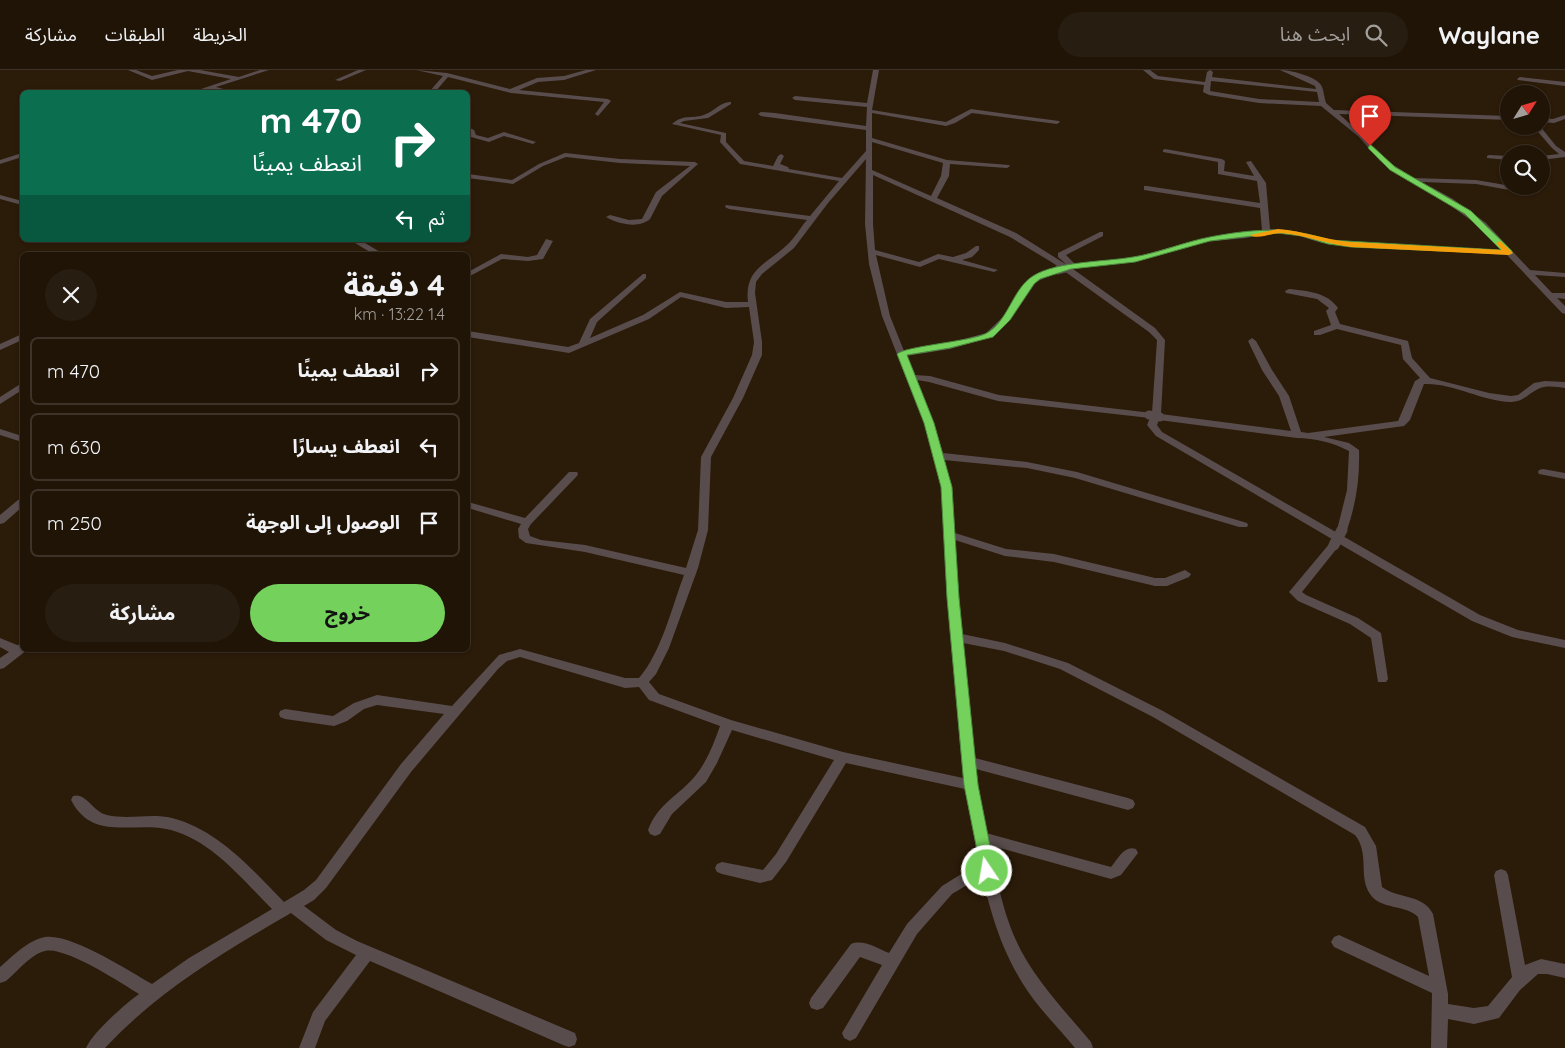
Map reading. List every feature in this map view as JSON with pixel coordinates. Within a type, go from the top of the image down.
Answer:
[{"type":"street","points":[[131,70],[152,78],[186,70]]},
{"type":"street","points":[[190,70],[239,78]]},
{"type":"street","points":[[202,90],[266,70]]},
{"type":"street","points":[[338,80],[363,70]]},
{"type":"street","points":[[419,70],[447,75],[496,88],[608,101],[598,114]]},
{"type":"street","points":[[514,90],[535,81],[573,76],[593,70]]},
{"type":"street","points":[[876,70],[870,108],[869,175],[872,251],[880,296],[939,456],[946,487],[957,637],[971,785],[986,866],[1001,924],[1015,955],[1030,981],[1085,1048]]},
{"type":"street","points":[[1146,70],[1156,78],[1209,78],[1321,91]]},
{"type":"street","points":[[1282,70],[1310,80],[1318,85],[1323,104]]},
{"type":"street","points":[[434,90],[447,75]]},
{"type":"street","points":[[1209,78],[1207,92],[1241,99],[1323,104],[1361,136],[1382,160],[1468,213],[1565,311]]},
{"type":"street","points":[[1520,79],[1565,84]]},
{"type":"street","points":[[209,88],[219,90]]},
{"type":"street","points":[[795,98],[870,108],[946,124],[952,123],[968,112],[973,111],[1057,122]]},
{"type":"street","points":[[729,103],[703,118],[682,119],[675,124],[724,134],[723,142],[742,163],[848,177],[869,175],[933,199],[1013,235],[1056,261],[1152,330],[1160,340],[1157,413],[1152,425],[1159,434],[1476,618],[1516,634],[1565,644]]},
{"type":"street","points":[[1334,112],[1500,118]]},
{"type":"street","points":[[761,114],[799,118],[947,162],[1007,166]]},
{"type":"street","points":[[1550,121],[1565,117]]},
{"type":"street","points":[[470,130],[473,136],[486,139],[502,134],[533,142]]},
{"type":"street","points":[[1544,135],[1554,147],[1565,155],[1550,157]]},
{"type":"street","points":[[94,1048],[126,1013],[152,993],[214,951],[309,895],[329,875],[406,768],[494,666],[512,654],[530,655],[625,683],[642,682],[652,671],[663,648],[703,530],[706,457],[738,398],[757,354],[758,342],[751,286],[754,277],[784,253],[813,219],[848,177],[870,139]]},
{"type":"street","points":[[1165,151],[1220,160],[1222,161],[1220,173],[1258,179]]},
{"type":"street","points":[[470,176],[513,182],[536,167],[565,155],[620,161],[695,164],[673,180],[658,196],[653,203],[650,215],[644,221],[638,223],[610,217]]},
{"type":"street","points":[[0,162],[20,156]]},
{"type":"street","points":[[781,156],[776,165],[778,166],[848,177]]},
{"type":"street","points":[[1489,157],[1500,158]]},
{"type":"street","points":[[933,199],[945,176],[947,162]]},
{"type":"street","points":[[1249,162],[1262,183],[1266,232]]},
{"type":"street","points":[[1413,180],[1476,182],[1500,186]]},
{"type":"street","points":[[1148,188],[1264,206]]},
{"type":"street","points":[[0,197],[20,202]]},
{"type":"street","points":[[728,207],[813,219]]},
{"type":"street","points":[[901,354],[950,346],[989,335],[1007,318],[1033,280],[1058,270],[1135,259],[1204,240],[1266,232],[1297,233],[1322,241],[1351,244],[1509,253]]},
{"type":"street","points":[[1072,267],[1061,256],[1100,234]]},
{"type":"street","points":[[470,275],[501,256],[528,259],[540,257],[550,241]]},
{"type":"street","points":[[358,242],[376,252]]},
{"type":"street","points":[[956,260],[969,255],[976,248]]},
{"type":"street","points":[[872,251],[920,265],[938,256],[994,270]]},
{"type":"street","points":[[1528,272],[1565,276]]},
{"type":"street","points":[[582,345],[593,321],[643,276]]},
{"type":"street","points":[[1289,292],[1311,295],[1327,300],[1334,308],[1330,310],[1336,326]]},
{"type":"street","points":[[470,334],[563,350],[582,345],[646,317],[680,294],[726,305],[752,304]]},
{"type":"street","points":[[1550,295],[1565,296]]},
{"type":"street","points":[[1317,333],[1336,326],[1405,343],[1408,359],[1427,380]]},
{"type":"street","points":[[0,347],[20,338]]},
{"type":"street","points":[[1252,341],[1267,370],[1284,396],[1302,435]]},
{"type":"street","points":[[911,377],[930,379],[998,398],[1302,435],[1345,444],[1354,450],[1354,485],[1349,510],[1334,545],[1295,592],[1302,598],[1354,621],[1377,636],[1382,680]]},
{"type":"street","points":[[1302,435],[1401,424],[1405,420],[1420,381],[1427,380],[1484,396],[1514,399],[1522,397],[1541,385],[1565,385]]},
{"type":"street","points":[[0,401],[20,387]]},
{"type":"street","points":[[0,432],[20,438]]},
{"type":"street","points":[[939,456],[1027,465],[1077,475],[1243,525]]},
{"type":"street","points":[[1543,472],[1565,476]]},
{"type":"street","points":[[573,474],[527,522],[523,534],[530,541],[567,545],[690,573]]},
{"type":"street","points":[[0,521],[20,504]]},
{"type":"street","points":[[470,507],[527,522]]},
{"type":"street","points":[[950,535],[1005,552],[1054,558],[1155,582],[1167,582],[1185,574]]},
{"type":"street","points":[[957,637],[1005,646],[1064,666],[1165,718],[1360,831],[1368,840],[1372,851],[1376,891],[1390,900],[1418,907],[1425,914],[1439,989],[1439,1048]]},
{"type":"street","points":[[0,642],[20,650]]},
{"type":"street","points":[[0,665],[20,650]]},
{"type":"street","points":[[642,682],[654,697],[728,724],[842,757],[971,785]]},
{"type":"street","points":[[285,714],[334,721],[366,703],[377,700],[454,712]]},
{"type":"street","points":[[655,830],[661,816],[697,783],[705,773],[728,724]]},
{"type":"street","points":[[722,868],[760,877],[767,876],[782,858],[842,757]]},
{"type":"street","points":[[969,762],[1128,804]]},
{"type":"street","points":[[78,800],[86,811],[109,822],[118,824],[156,821],[194,832],[225,854],[288,908],[331,935],[569,1039]]},
{"type":"street","points":[[980,837],[1111,873],[1116,871],[1131,853]]},
{"type":"street","points":[[850,1033],[912,929],[953,886],[986,866]]},
{"type":"street","points":[[1501,875],[1520,978]]},
{"type":"street","points":[[1339,942],[1439,989]]},
{"type":"street","points":[[0,976],[37,947],[55,943],[74,950],[152,993]]},
{"type":"street","points":[[817,1003],[856,949],[867,951],[893,962]]},
{"type":"street","points":[[307,1048],[319,1017],[367,952]]},
{"type":"street","points":[[1440,1010],[1474,1016],[1493,1013],[1520,978],[1532,968],[1541,966],[1565,971]]},
{"type":"slow traffic","points":[[1254,235],[1278,231],[1308,235],[1328,242],[1419,246],[1509,253],[1500,243]]},
{"type":"route","points":[[987,871],[971,785],[953,598],[949,504],[943,472],[929,423],[901,354],[950,346],[989,335],[996,331],[1007,318],[1031,282],[1037,277],[1070,267],[1135,259],[1215,238],[1278,231],[1308,235],[1328,242],[1419,246],[1509,253],[1483,225],[1468,213],[1392,168],[1370,146]]}]
